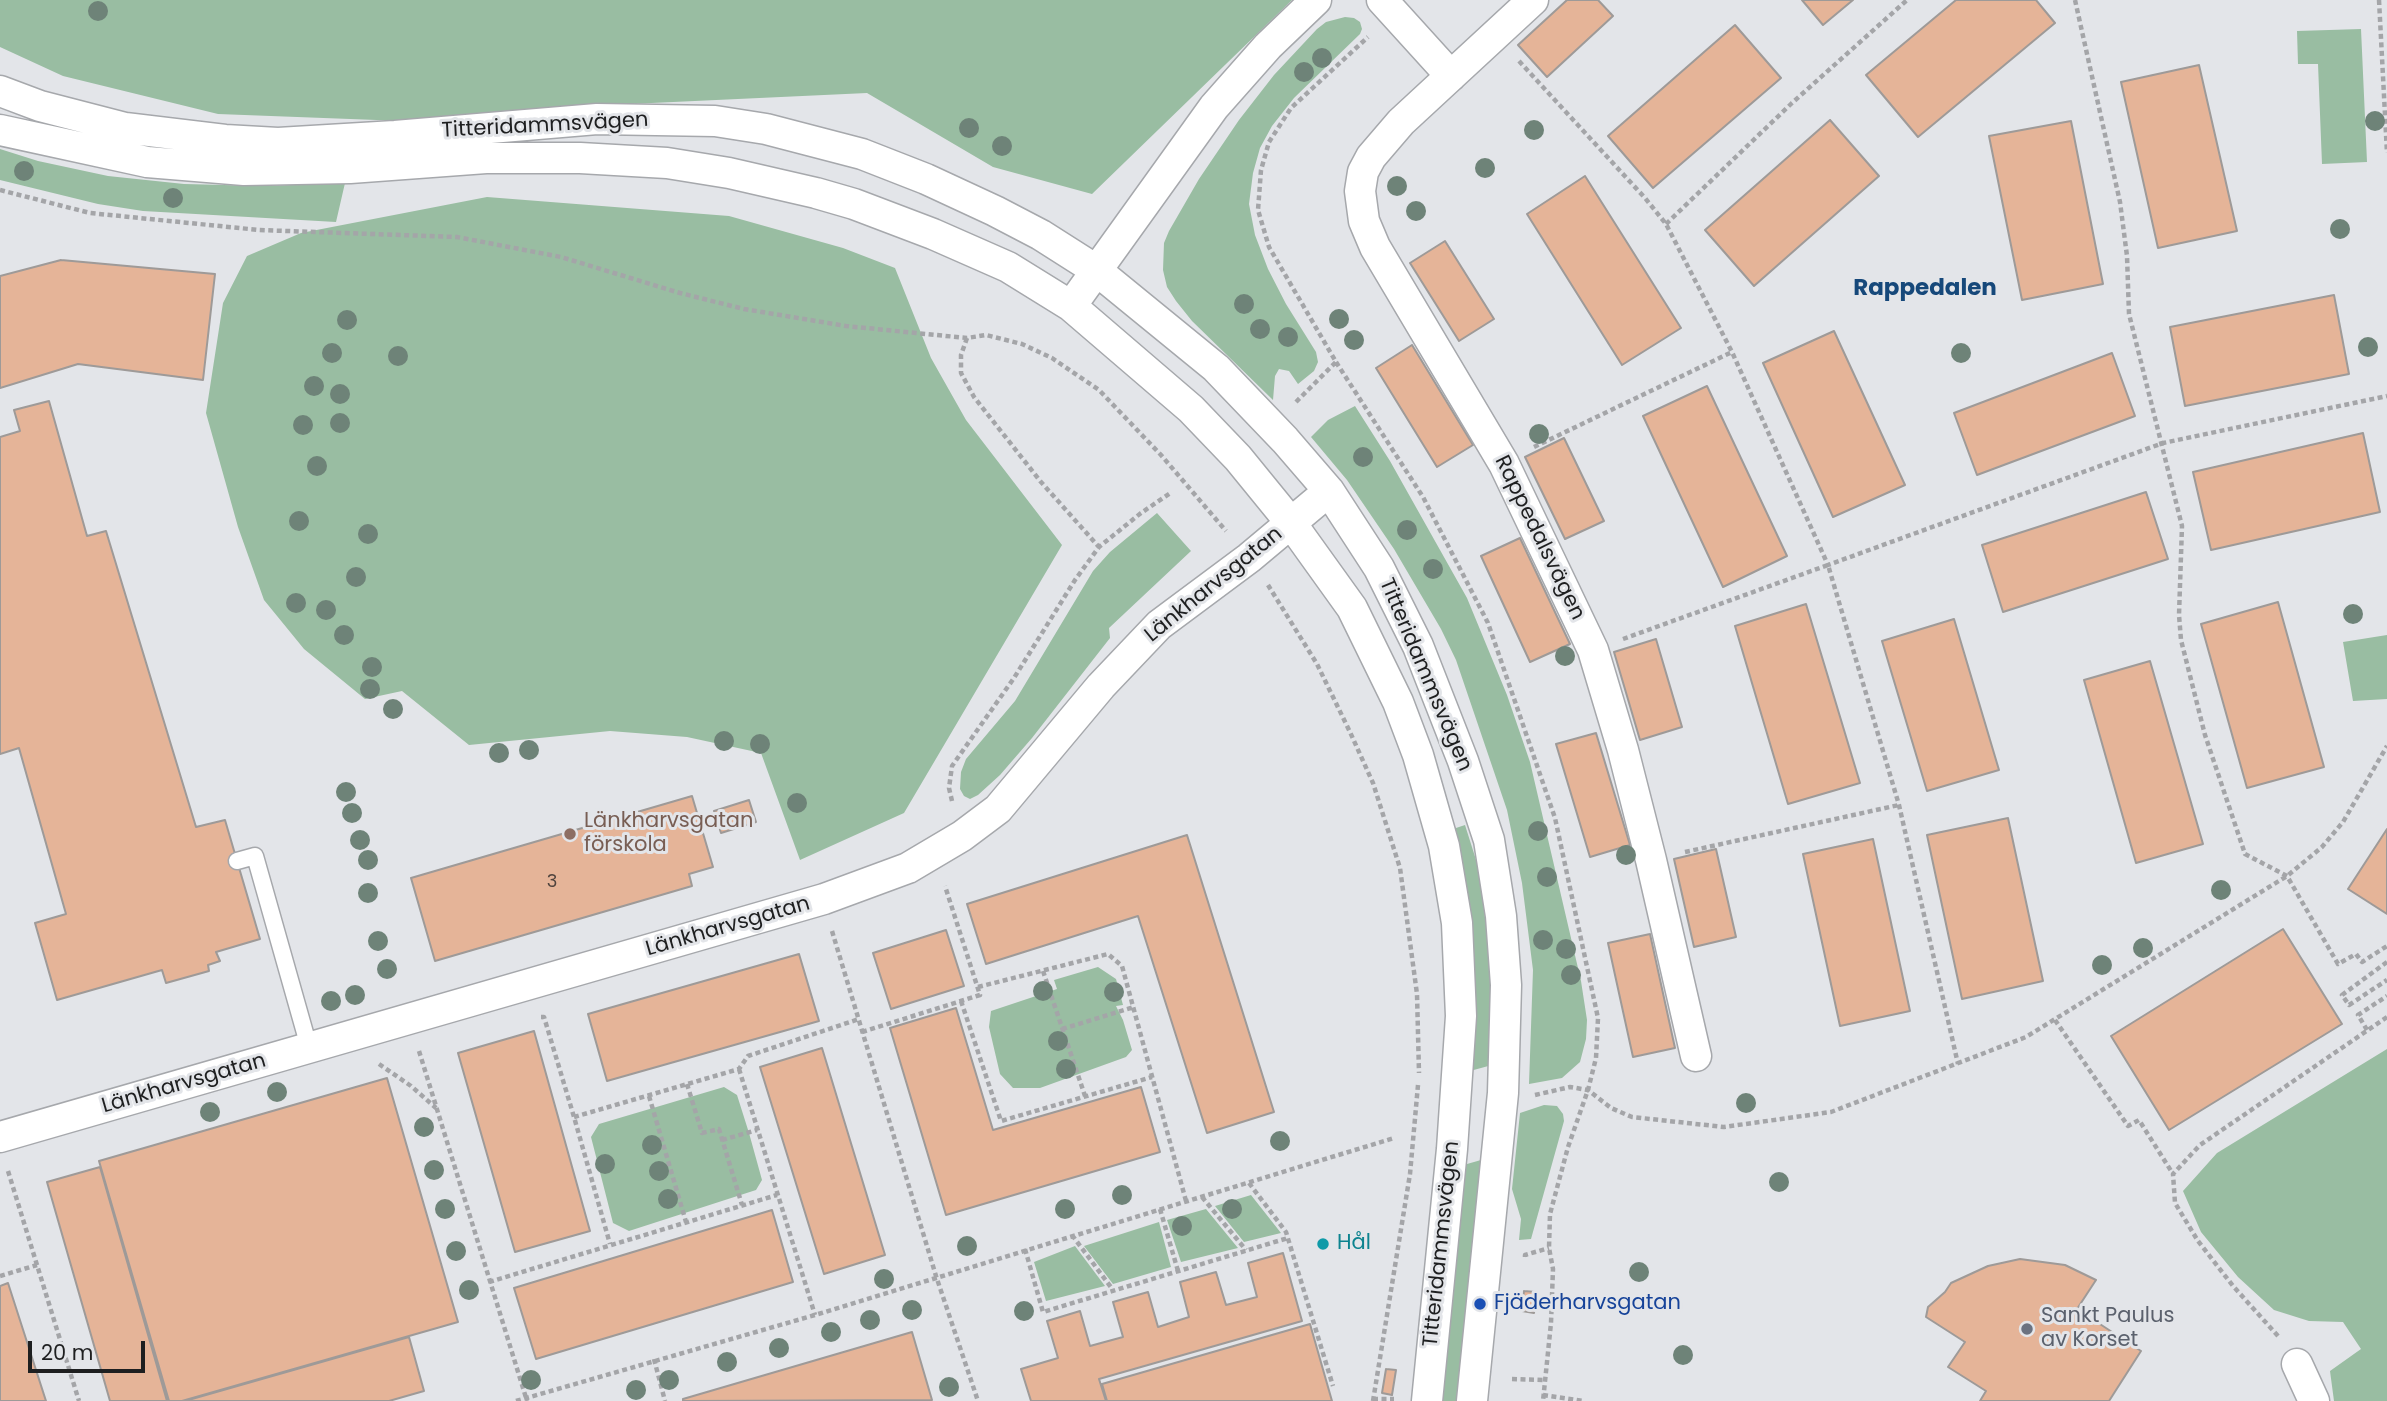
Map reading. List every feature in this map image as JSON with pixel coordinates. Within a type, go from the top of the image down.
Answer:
[{"type":"street","points":[[1071,306],[1214,107],[1268,46],[1316,0]]},
{"type":"street","name":"Rappedalsvägen","points":[[1533,0],[1401,122],[1371,158],[1363,172],[1360,191],[1364,221],[1375,247],[1504,464],[1593,650],[1623,750],[1651,860],[1696,1056]]},
{"type":"street","points":[[1388,6],[1451,76]]},
{"type":"street","name":"Titteridammsvägen","points":[[0,92],[40,106],[125,128],[225,140],[265,142],[395,136],[597,119],[715,121],[815,141],[926,179],[1041,235],[1096,270],[1216,368],[1329,491],[1380,568],[1418,646],[1463,761],[1489,840],[1501,916],[1506,985],[1503,1093],[1472,1401]]},
{"type":"street","name":"Titteridammsvägen","points":[[0,130],[147,162],[244,170],[350,167],[485,158],[580,158],[667,163],[729,173],[854,204],[933,234],[1008,267],[1071,306],[1191,409],[1238,458],[1291,523],[1352,608],[1398,702],[1418,755],[1444,846],[1457,923],[1461,1016],[1452,1149],[1413,1400]]},
{"type":"street","name":"Länkharvsgatan","points":[[0,1137],[824,899],[908,868],[962,836],[998,809],[1101,686],[1159,625],[1249,558],[1329,491]]},
{"type":"street","points":[[2297,1364],[2314,1401]]},
{"type":"lane","points":[[237,861],[255,856],[320,1044]]},
{"type":"path","points":[[1666,225],[1792,103],[1907,0]]},
{"type":"path","points":[[2075,0],[2120,202],[2127,256],[2129,314],[2182,526],[2179,615],[2181,640],[2205,735],[2245,854],[2287,876],[2338,964],[2356,954],[2362,962],[2387,946]]},
{"type":"path","points":[[2379,0],[2387,153]]},
{"type":"path","points":[[1290,408],[1336,362],[1285,279],[1269,247],[1258,209],[1261,170],[1269,142],[1292,108],[1388,6]]},
{"type":"path","points":[[1495,34],[1645,198],[1666,225],[1732,352],[1828,565],[1899,805],[1958,1064]]},
{"type":"path","points":[[0,190],[90,212],[259,230],[457,237],[561,257],[680,293],[744,309],[846,326],[967,338],[986,335],[1022,344],[1052,358],[1099,390],[1170,465],[1249,558],[1277,598],[1317,664],[1373,783],[1400,868],[1417,994],[1418,1085],[1410,1174],[1373,1400],[1413,1400]]},
{"type":"path","points":[[967,338],[961,355],[961,373],[974,397],[1049,492],[1099,547]]},
{"type":"path","points":[[1504,464],[1732,352]]},
{"type":"path","points":[[1593,650],[2163,443],[2387,396]]},
{"type":"path","points":[[962,836],[949,788],[952,766],[1014,678],[1075,580],[1099,547],[1172,492]]},
{"type":"path","points":[[1528,1097],[1570,1087],[1588,1090],[1611,1108],[1632,1117],[1724,1127],[1831,1112],[2026,1037],[2287,876],[2322,847],[2343,822],[2387,746]]},
{"type":"path","points":[[1651,860],[1899,805]]},
{"type":"path","points":[[862,1032],[980,995],[943,877]]},
{"type":"path","points":[[824,899],[840,962],[936,1276],[978,1401]]},
{"type":"path","points":[[978,987],[1108,954],[1122,966],[1186,1201]]},
{"type":"path","points":[[2387,962],[2342,995],[2349,1005],[2387,980]]},
{"type":"path","points":[[1043,971],[1085,1096]]},
{"type":"path","points":[[2367,1030],[2358,1015],[2387,996]]},
{"type":"path","points":[[961,1001],[1000,1121],[1152,1077]]},
{"type":"path","points":[[1062,1029],[1134,1007]]},
{"type":"path","points":[[531,1020],[544,1017],[610,1244]]},
{"type":"path","points":[[2173,1174],[2200,1144],[2387,1017]]},
{"type":"path","points":[[411,1018],[419,1052],[526,1399]]},
{"type":"path","points":[[574,1117],[739,1069],[748,1056],[859,1019]]},
{"type":"path","points":[[2055,1020],[2128,1126],[2139,1120],[2173,1174],[2175,1203],[2198,1241],[2233,1286],[2274,1330],[2297,1364]]},
{"type":"path","points":[[320,1044],[372,1059],[411,1086],[437,1109]]},
{"type":"path","points":[[419,1052],[432,1048]]},
{"type":"path","points":[[739,1069],[815,1314]]},
{"type":"path","points":[[687,1084],[702,1133],[719,1129],[743,1205]]},
{"type":"path","points":[[649,1096],[685,1222]]},
{"type":"path","points":[[722,1140],[757,1130]]},
{"type":"path","points":[[516,1401],[815,1314],[1394,1138]]},
{"type":"path","points":[[7,1168],[79,1401]]},
{"type":"path","points":[[1249,1183],[1286,1232],[1333,1386]]},
{"type":"path","points":[[489,1282],[777,1195]]},
{"type":"path","points":[[1202,1196],[1246,1250]]},
{"type":"path","points":[[1160,1209],[1178,1271]]},
{"type":"path","points":[[1072,1235],[1113,1290]]},
{"type":"path","points":[[1025,1249],[1043,1312],[1288,1238]]},
{"type":"path","points":[[1524,1265],[1525,1255],[1549,1248]]},
{"type":"path","points":[[0,1276],[37,1265]]},
{"type":"path","points":[[654,1359],[665,1401]]},
{"type":"path","points":[[1511,1391],[1514,1366]]},
{"type":"path","points":[[1512,1379],[1545,1380]]},
{"type":"path","points":[[1543,1395],[1584,1401]]},
{"type":"green space","points":[[0,0],[1292,0],[1092,194],[993,167],[867,93],[587,106],[403,121],[218,114],[63,76],[0,47]]},
{"type":"green space","points":[[1345,17],[1360,22],[1360,34],[1294,98],[1272,126],[1260,148],[1253,173],[1249,204],[1255,235],[1268,269],[1316,352],[1318,362],[1314,371],[1298,384],[1289,371],[1279,369],[1275,376],[1273,400],[1192,321],[1176,301],[1167,287],[1163,270],[1164,243],[1199,179],[1274,75],[1317,29],[1326,22]]},
{"type":"green space","points":[[2361,29],[2367,162],[2322,164],[2318,64],[2298,64],[2297,31]]},
{"type":"green space","points":[[0,149],[38,161],[108,176],[184,184],[264,186],[345,183],[336,222],[143,211],[98,204],[0,180]]},
{"type":"green space","points":[[487,197],[729,216],[843,248],[895,268],[931,358],[966,420],[1062,545],[904,813],[800,860],[761,753],[687,737],[610,731],[469,745],[402,691],[365,699],[304,649],[264,600],[238,527],[206,413],[223,303],[247,256],[301,233]]},
{"type":"green space","points":[[1355,406],[1390,461],[1467,598],[1507,695],[1530,762],[1581,981],[1587,1020],[1586,1039],[1580,1062],[1562,1078],[1529,1084],[1533,970],[1522,883],[1507,810],[1456,660],[1394,549],[1347,480],[1311,437],[1328,420]]},
{"type":"green space","points":[[1157,513],[1191,551],[1109,628],[1110,638],[1000,775],[978,795],[970,799],[964,796],[960,789],[961,772],[966,759],[1015,701],[1093,571],[1110,552]]},
{"type":"green space","points":[[2387,635],[2387,699],[2353,701],[2343,642]]},
{"type":"green space","points":[[1465,825],[1477,863],[1491,966],[1492,1065],[1470,1071],[1453,829]]},
{"type":"green space","points":[[1098,967],[1116,979],[1123,1005],[1116,1006],[1132,1050],[1126,1057],[1040,1088],[1013,1088],[1000,1074],[989,1027],[991,1011],[1057,989],[1054,980]]},
{"type":"green space","points":[[2387,1049],[2387,1401],[2334,1401],[2330,1371],[2361,1349],[2343,1322],[2309,1321],[2274,1310],[2238,1277],[2201,1232],[2183,1191],[2217,1153]]},
{"type":"green space","points":[[724,1087],[737,1095],[749,1133],[762,1180],[756,1190],[629,1231],[613,1223],[591,1137],[599,1124]]},
{"type":"green space","points":[[1544,1105],[1557,1106],[1564,1121],[1531,1239],[1519,1240],[1521,1219],[1512,1189],[1520,1113]]},
{"type":"green space","points":[[1481,1160],[1457,1401],[1438,1401],[1460,1166]]},
{"type":"green space","points":[[1251,1195],[1281,1233],[1244,1242],[1215,1206]]},
{"type":"green space","points":[[1206,1209],[1238,1248],[1181,1262],[1167,1220]]},
{"type":"green space","points":[[1159,1222],[1171,1267],[1113,1284],[1084,1246]]},
{"type":"green space","points":[[1075,1246],[1105,1286],[1046,1301],[1034,1262]]},
{"type":"building","points":[[1567,0],[1598,0],[1613,16],[1547,77],[1518,45]]},
{"type":"building","points":[[1802,0],[1853,0],[1823,25]]},
{"type":"building","points":[[1956,0],[2036,0],[2055,23],[1918,137],[1866,75]]},
{"type":"building","points":[[1735,25],[1781,78],[1653,188],[1608,136]]},
{"type":"building","points":[[2199,65],[2237,231],[2158,248],[2121,82]]},
{"type":"building","points":[[1830,120],[1879,176],[1754,286],[1705,230]]},
{"type":"building","points":[[2071,121],[2103,284],[2022,300],[1989,136]]},
{"type":"building","points":[[1585,176],[1681,328],[1622,365],[1527,214]]},
{"type":"building","points":[[1445,241],[1494,319],[1459,341],[1410,263]]},
{"type":"building","points":[[61,260],[215,274],[203,380],[78,364],[0,388],[0,276]]},
{"type":"building","points":[[2334,295],[2349,374],[2185,406],[2170,327]]},
{"type":"building","points":[[1834,331],[1905,485],[1833,517],[1763,363]]},
{"type":"building","points":[[1412,345],[1473,445],[1437,467],[1376,368]]},
{"type":"building","points":[[2112,353],[2135,416],[1977,475],[1954,413]]},
{"type":"building","points":[[1707,386],[1787,556],[1723,587],[1643,416]]},
{"type":"building","points":[[49,401],[87,536],[106,531],[196,827],[225,820],[260,939],[216,952],[220,961],[208,965],[209,971],[166,983],[162,970],[57,1000],[35,923],[66,914],[19,748],[0,754],[0,437],[20,431],[14,410]]},
{"type":"building","points":[[2363,433],[2380,512],[2211,550],[2193,472]]},
{"type":"building","points":[[1564,438],[1604,521],[1565,539],[1525,457]]},
{"type":"building","points":[[2146,492],[2168,559],[2003,612],[1982,545]]},
{"type":"building","points":[[1520,538],[1570,644],[1530,662],[1481,556]]},
{"type":"building","points":[[2278,602],[2324,767],[2247,788],[2201,624]]},
{"type":"building","points":[[1806,604],[1860,783],[1788,804],[1735,626]]},
{"type":"building","points":[[1954,619],[1999,770],[1927,791],[1882,641]]},
{"type":"building","points":[[1656,639],[1682,727],[1640,740],[1614,652]]},
{"type":"building","points":[[2150,661],[2203,844],[2136,863],[2084,680]]},
{"type":"building","points":[[1596,733],[1630,845],[1590,857],[1556,744]]},
{"type":"building","points":[[692,796],[713,867],[689,874],[692,886],[435,961],[411,878]]},
{"type":"building","points":[[749,800],[756,822],[721,833],[714,811]]},
{"type":"building","points":[[2008,818],[2043,981],[1962,999],[1927,835]]},
{"type":"building","points":[[2387,829],[2387,914],[2348,889]]},
{"type":"building","points":[[1187,835],[1274,1112],[1207,1133],[1138,916],[986,964],[967,904]]},
{"type":"building","points":[[1873,839],[1910,1011],[1840,1026],[1803,854]]},
{"type":"building","points":[[1716,849],[1736,937],[1694,947],[1674,859]]},
{"type":"building","points":[[2283,929],[2342,1024],[2169,1130],[2111,1036]]},
{"type":"building","points":[[946,930],[964,986],[891,1009],[873,953]]},
{"type":"building","points":[[1650,934],[1675,1048],[1633,1057],[1608,943]]},
{"type":"building","points":[[799,954],[819,1021],[607,1081],[588,1014]]},
{"type":"building","points":[[956,1008],[993,1130],[1141,1087],[1160,1152],[946,1215],[890,1028]]},
{"type":"building","points":[[534,1031],[590,1231],[515,1252],[458,1053]]},
{"type":"building","points":[[822,1048],[885,1255],[824,1274],[760,1067]]},
{"type":"building","points":[[387,1078],[458,1322],[182,1401],[169,1401],[99,1161]]},
{"type":"building","points":[[100,1167],[167,1401],[110,1401],[47,1182]]},
{"type":"building","points":[[772,1210],[793,1282],[536,1359],[514,1288]]},
{"type":"building","points":[[1283,1253],[1302,1321],[1099,1379],[1106,1401],[1031,1401],[1021,1369],[1058,1358],[1047,1321],[1080,1311],[1090,1346],[1123,1337],[1113,1302],[1148,1292],[1158,1327],[1189,1317],[1180,1282],[1216,1272],[1226,1305],[1257,1297],[1248,1263]]},
{"type":"building","name":"Sankt Paulus av Korset","points":[[2020,1259],[2065,1265],[2096,1280],[2077,1309],[2141,1351],[2109,1401],[1980,1401],[1986,1391],[1948,1367],[1965,1342],[1926,1317],[1928,1307],[1951,1283],[1988,1266]]},
{"type":"building","points":[[8,1283],[46,1401],[0,1401],[0,1286]]},
{"type":"building","points":[[1524,1291],[1536,1292],[1534,1313],[1522,1311]]},
{"type":"building","points":[[1310,1324],[1332,1401],[1107,1401],[1102,1384]]},
{"type":"building","points":[[912,1332],[932,1400],[683,1401],[683,1399]]},
{"type":"building","points":[[409,1337],[424,1391],[389,1401],[185,1401]]},
{"type":"building","points":[[1386,1369],[1396,1370],[1392,1395],[1382,1393]]},
{"type":"place","name":"Länkharvsgatan förskola","points":[[570,834]]},
{"type":"place","name":"Hål","points":[[1323,1244]]},
{"type":"place","name":"Fjäderharvsgatan","points":[[1480,1304]]},
{"type":"place","name":"Sankt Paulus av Korset","points":[[2027,1329]]},
{"type":"district","name":"Rappedalen","points":[[1925,289]]}]
